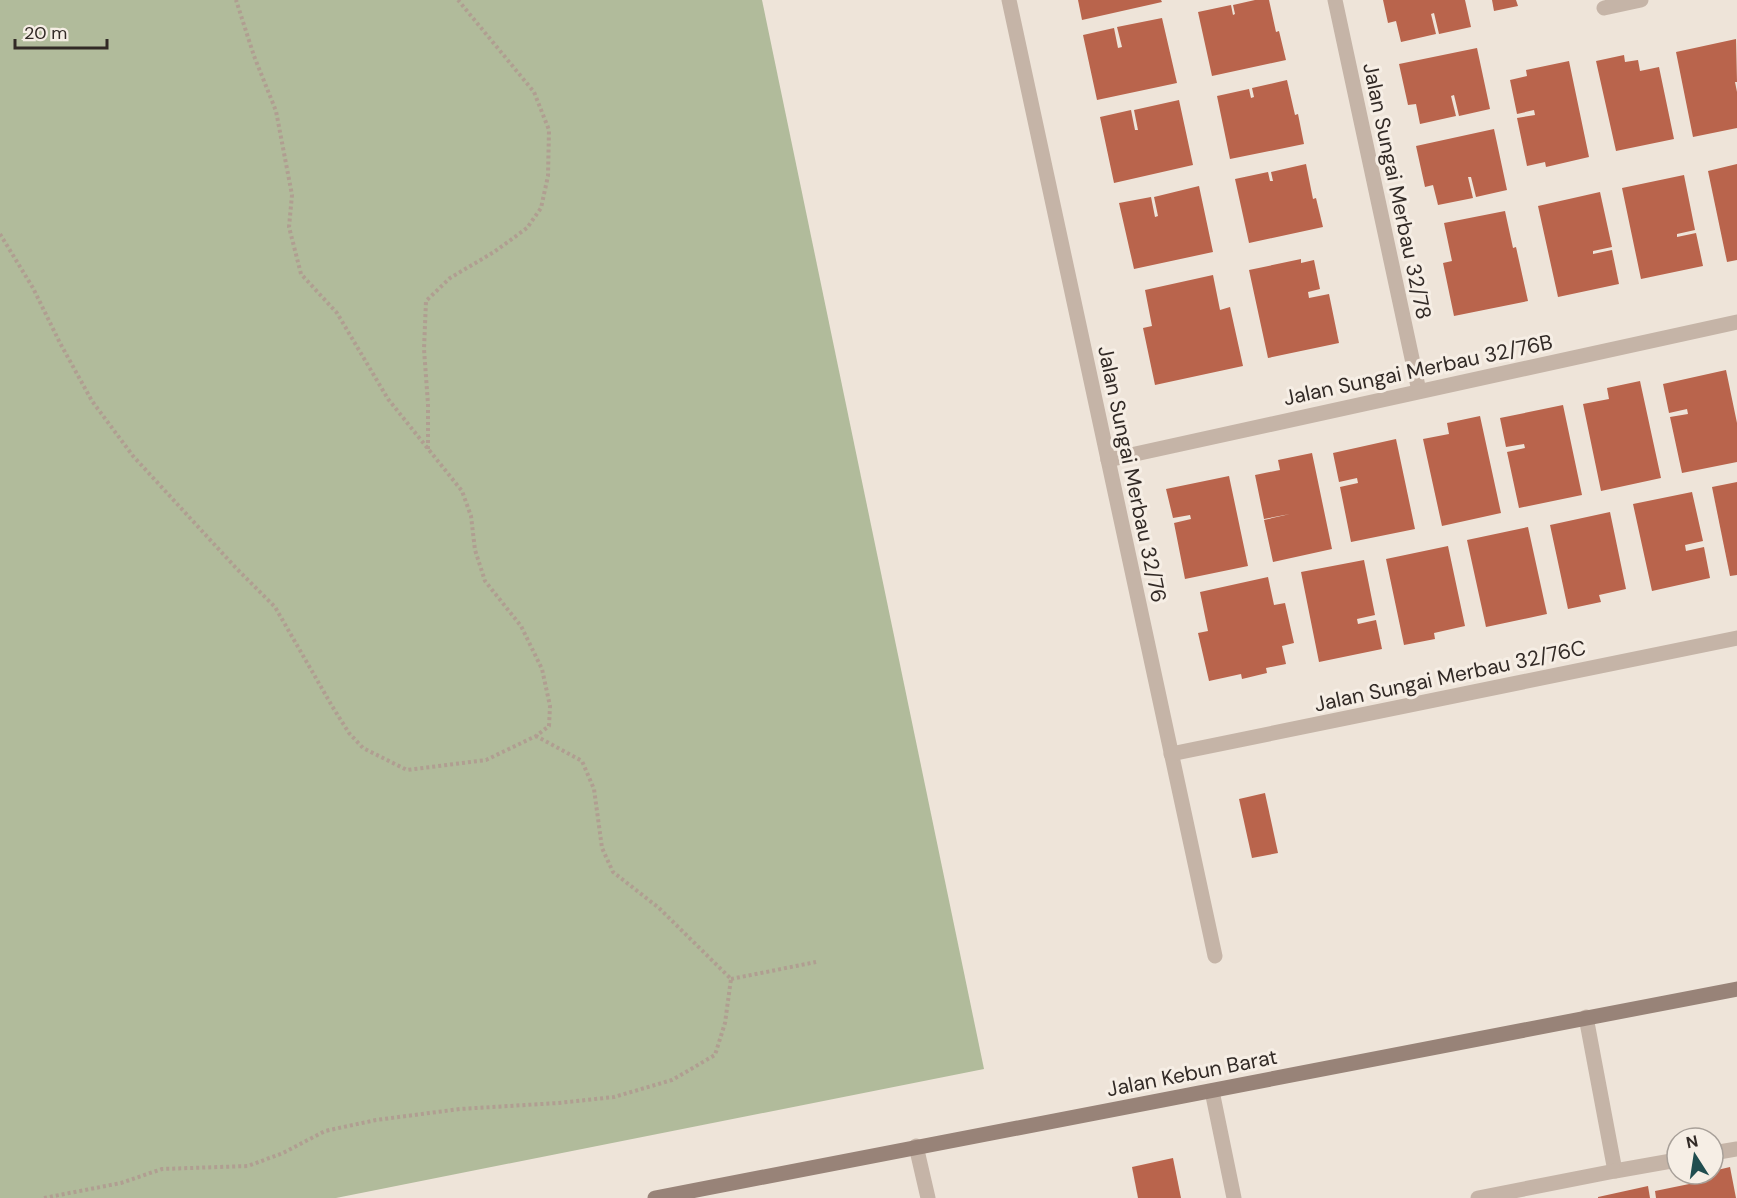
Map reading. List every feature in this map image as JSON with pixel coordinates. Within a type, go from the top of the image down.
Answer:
[{"type":"main road","name":"Jalan Kebun Barat","points":[[655,1198],[696,1194],[916,1146],[1737,989]]},
{"type":"street","name":"Jalan Sungai Merbau 32/76","points":[[1009,0],[1215,956]]},
{"type":"street","name":"Jalan Sungai Merbau 32/78","points":[[1335,0],[1419,392]]},
{"type":"street","points":[[1604,8],[1641,0]]},
{"type":"street","name":"Jalan Sungai Merbau 32/76B","points":[[1107,460],[1737,322]]},
{"type":"street","name":"Jalan Sungai Merbau 32/76C","points":[[1171,754],[1737,638]]},
{"type":"street","points":[[1586,1017],[1615,1171]]},
{"type":"street","points":[[1212,1091],[1234,1198]]},
{"type":"street","points":[[916,1146],[927,1198]]},
{"type":"street","points":[[1484,1197],[1665,1162]]},
{"type":"path","points":[[0,234],[33,288],[92,401],[132,456],[236,568],[276,607],[332,706],[349,733],[363,748],[408,770],[486,760],[536,736],[549,726],[550,706],[542,669],[521,626],[484,581],[475,550],[471,516],[462,491],[388,399],[337,313],[301,274],[289,227],[292,195],[276,111],[254,56],[236,0]]},
{"type":"path","points":[[428,449],[424,349],[426,301],[450,278],[494,252],[527,228],[541,208],[548,176],[549,130],[534,92],[458,0]]},
{"type":"path","points":[[536,736],[582,761],[594,789],[602,848],[613,872],[659,908],[730,979]]},
{"type":"path","points":[[730,979],[816,962]]},
{"type":"path","points":[[44,1198],[122,1183],[162,1169],[248,1166],[283,1153],[326,1131],[376,1120],[460,1108],[558,1103],[614,1097],[672,1080],[715,1055],[725,1023],[730,979]]},
{"type":"green space","points":[[0,0],[762,0],[984,1069],[336,1198],[0,1198]]},
{"type":"building","points":[[1078,0],[1161,0],[1162,2],[1082,20]]},
{"type":"building","points":[[1255,0],[1269,0],[1276,32],[1279,31],[1286,60],[1212,76],[1198,12],[1231,5],[1233,15],[1235,14],[1233,5]]},
{"type":"building","points":[[1383,0],[1465,0],[1471,27],[1439,34],[1434,13],[1431,14],[1436,34],[1401,42],[1396,21],[1388,23]]},
{"type":"building","points":[[1492,0],[1516,0],[1518,6],[1494,11]]},
{"type":"building","points":[[1162,18],[1177,83],[1097,100],[1083,35],[1114,28],[1118,48],[1122,47],[1117,27]]},
{"type":"building","points":[[1736,39],[1737,128],[1693,137],[1676,52]]},
{"type":"building","points":[[1477,48],[1490,109],[1459,116],[1454,95],[1451,96],[1456,116],[1420,124],[1416,104],[1408,105],[1399,64]]},
{"type":"building","points":[[1624,55],[1625,62],[1638,60],[1640,71],[1659,67],[1674,139],[1616,151],[1596,61]]},
{"type":"building","points":[[1569,61],[1589,157],[1546,167],[1545,162],[1527,166],[1517,118],[1535,115],[1534,110],[1517,114],[1510,80],[1527,76],[1526,70]]},
{"type":"building","points":[[1287,80],[1295,115],[1298,114],[1304,144],[1230,159],[1217,96],[1249,89],[1251,98],[1254,97],[1252,88]]},
{"type":"building","points":[[1179,100],[1193,165],[1114,183],[1100,117],[1131,110],[1135,130],[1138,130],[1134,110]]},
{"type":"building","points":[[1494,129],[1507,190],[1476,197],[1471,177],[1468,177],[1473,198],[1438,205],[1433,185],[1425,187],[1416,146]]},
{"type":"building","points":[[1306,164],[1313,199],[1316,198],[1323,227],[1249,243],[1235,179],[1268,172],[1270,181],[1273,181],[1271,172]]},
{"type":"building","points":[[1737,164],[1737,260],[1727,262],[1708,171]]},
{"type":"building","points":[[1684,175],[1695,230],[1677,234],[1677,237],[1696,233],[1703,266],[1641,279],[1622,188]]},
{"type":"building","points":[[1199,186],[1213,252],[1134,269],[1119,203],[1151,197],[1155,217],[1158,216],[1154,197]]},
{"type":"building","points":[[1600,192],[1612,247],[1593,251],[1593,254],[1612,250],[1619,284],[1558,297],[1538,206]]},
{"type":"building","points":[[1505,211],[1528,301],[1454,316],[1443,263],[1452,261],[1444,223]]},
{"type":"building","points":[[1301,259],[1301,263],[1314,260],[1320,289],[1308,292],[1309,298],[1329,294],[1339,343],[1268,358],[1249,270]]},
{"type":"building","points":[[1213,275],[1220,310],[1230,307],[1243,366],[1155,385],[1143,328],[1152,326],[1145,290]]},
{"type":"building","points":[[1726,370],[1737,423],[1737,462],[1682,473],[1670,417],[1688,414],[1687,409],[1669,413],[1663,384]]},
{"type":"building","points":[[1640,381],[1661,478],[1601,491],[1583,404],[1609,399],[1607,388]]},
{"type":"building","points":[[1563,405],[1582,495],[1519,508],[1507,452],[1525,448],[1524,444],[1506,447],[1500,418]]},
{"type":"building","points":[[1480,416],[1501,513],[1442,526],[1423,439],[1449,434],[1447,423]]},
{"type":"building","points":[[1396,439],[1415,529],[1351,542],[1340,487],[1358,483],[1357,478],[1339,482],[1333,453]]},
{"type":"building","points":[[1312,453],[1332,549],[1273,562],[1264,520],[1290,514],[1264,519],[1255,475],[1280,470],[1278,460]]},
{"type":"building","points":[[1229,476],[1248,566],[1185,579],[1174,523],[1191,519],[1190,515],[1173,518],[1166,489]]},
{"type":"building","points":[[1737,482],[1737,575],[1730,576],[1712,487]]},
{"type":"building","points":[[1692,492],[1703,541],[1685,545],[1686,551],[1704,547],[1710,578],[1652,591],[1633,504]]},
{"type":"building","points":[[1610,512],[1626,589],[1599,595],[1601,602],[1568,609],[1550,525]]},
{"type":"building","points":[[1528,527],[1547,614],[1486,627],[1467,540]]},
{"type":"building","points":[[1448,546],[1465,626],[1434,633],[1435,639],[1404,645],[1386,559]]},
{"type":"building","points":[[1364,560],[1375,615],[1357,619],[1358,624],[1376,620],[1382,649],[1319,662],[1301,572]]},
{"type":"building","points":[[1268,577],[1274,605],[1285,603],[1294,643],[1282,646],[1286,664],[1266,668],[1267,673],[1242,679],[1241,674],[1209,681],[1198,633],[1208,631],[1200,592]]},
{"type":"building","points":[[1265,793],[1278,853],[1252,858],[1239,799]]},
{"type":"building","points":[[1173,1158],[1181,1198],[1138,1198],[1132,1167]]},
{"type":"building","points":[[1730,1167],[1736,1198],[1656,1198],[1655,1191],[1679,1186],[1725,1186],[1725,1168]]},
{"type":"building","points":[[1648,1186],[1650,1198],[1598,1198],[1598,1197]]}]
